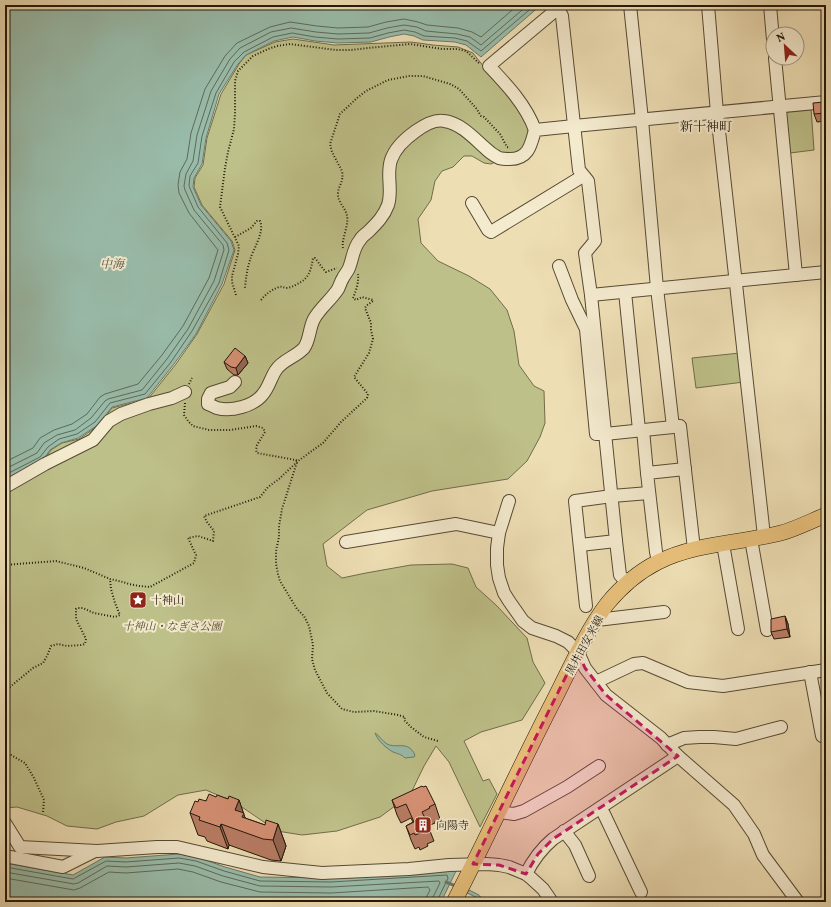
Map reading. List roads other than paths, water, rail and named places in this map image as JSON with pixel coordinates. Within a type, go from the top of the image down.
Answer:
[{"type":"main road","name":"黒井田安来線","points":[[454,902],[578,652],[608,604],[627,583],[658,561],[694,549],[758,538],[783,532],[826,515]]},
{"type":"street","points":[[630,5],[657,288],[673,427]]},
{"type":"street","points":[[708,5],[717,113],[736,281],[758,538],[768,630]]},
{"type":"street","points":[[770,5],[772,26]]},
{"type":"street","points":[[235,382],[230,387],[211,393],[208,399],[208,404],[217,408],[228,409],[256,402],[264,393],[276,369],[283,362],[304,348],[308,340],[313,320],[339,288],[360,240],[383,216],[390,195],[388,174],[391,161],[396,151],[418,130],[432,123],[444,121],[465,131],[499,158],[515,159],[526,153],[531,145],[535,130],[528,114],[510,89],[489,66],[560,7],[579,170],[588,181],[595,241],[585,254],[591,294],[620,575],[627,583]]},
{"type":"street","points":[[776,66],[796,275]]},
{"type":"street","points":[[535,130],[826,102]]},
{"type":"street","points":[[472,204],[488,230],[491,232],[583,176]]},
{"type":"street","points":[[559,266],[572,300],[586,329],[596,434],[680,426],[694,549]]},
{"type":"street","points":[[591,294],[826,272]]},
{"type":"street","points":[[625,292],[658,561]]},
{"type":"street","points":[[5,486],[93,440],[110,421],[121,414],[172,398],[185,392]]},
{"type":"street","points":[[647,473],[685,468]]},
{"type":"street","points":[[586,606],[575,501],[649,493]]},
{"type":"street","points":[[509,501],[496,548],[497,565],[499,578],[504,593],[523,621],[532,628],[556,636],[568,642],[578,652],[585,668],[606,695],[661,738],[678,756],[734,804],[754,834],[763,855],[798,902]]},
{"type":"street","points":[[346,542],[456,524],[500,533]]},
{"type":"street","points":[[580,545],[616,541]]},
{"type":"street","points":[[724,544],[738,629]]},
{"type":"street","points":[[597,620],[664,612]]},
{"type":"street","points":[[596,682],[634,664],[642,663],[688,682],[723,686],[826,670]]},
{"type":"street","points":[[810,672],[822,736]]},
{"type":"street","points":[[668,745],[684,738],[714,737],[736,739],[781,727]]},
{"type":"street","points":[[526,874],[535,858],[545,846],[564,831],[678,756]]},
{"type":"street","points":[[499,812],[514,814],[524,811],[567,788],[599,766]]},
{"type":"street","points":[[600,808],[641,892]]},
{"type":"street","points":[[5,823],[20,847],[97,852]]},
{"type":"street","points":[[564,831],[575,845],[589,876]]},
{"type":"street","points":[[5,856],[62,867],[93,852],[177,847],[263,868],[322,873],[487,864],[498,865],[526,874],[543,889],[552,902]]},
{"type":"water","name":"中海","points":[[5,5],[541,5],[481,57],[466,45],[455,42],[423,40],[404,34],[371,42],[338,43],[293,37],[274,41],[246,55],[238,64],[219,94],[206,138],[202,164],[194,178],[193,187],[201,205],[231,241],[234,250],[222,284],[196,334],[147,398],[112,407],[98,425],[78,438],[61,443],[50,450],[43,460],[5,479]]},
{"type":"water","points":[[375,733],[387,744],[406,746],[412,750],[415,755],[414,757],[405,758],[393,752],[380,741]]},
{"type":"water","points":[[179,854],[197,857],[260,877],[331,878],[456,871],[441,902],[5,902],[5,863],[73,875],[105,857],[126,858]]},
{"type":"water","points":[[469,890],[490,902],[486,902],[467,893]]},
{"type":"waterway","points":[[446,882],[458,887]]},
{"type":"place","name":"十神山","points":[[138,600]]},
{"type":"place","name":"向陽寺","points":[[423,825]]},
{"type":"district","name":"新十神町","points":[[706,126]]},
{"type":"park label","name":"十神山・なぎさ公園","points":[[172,626]]}]
